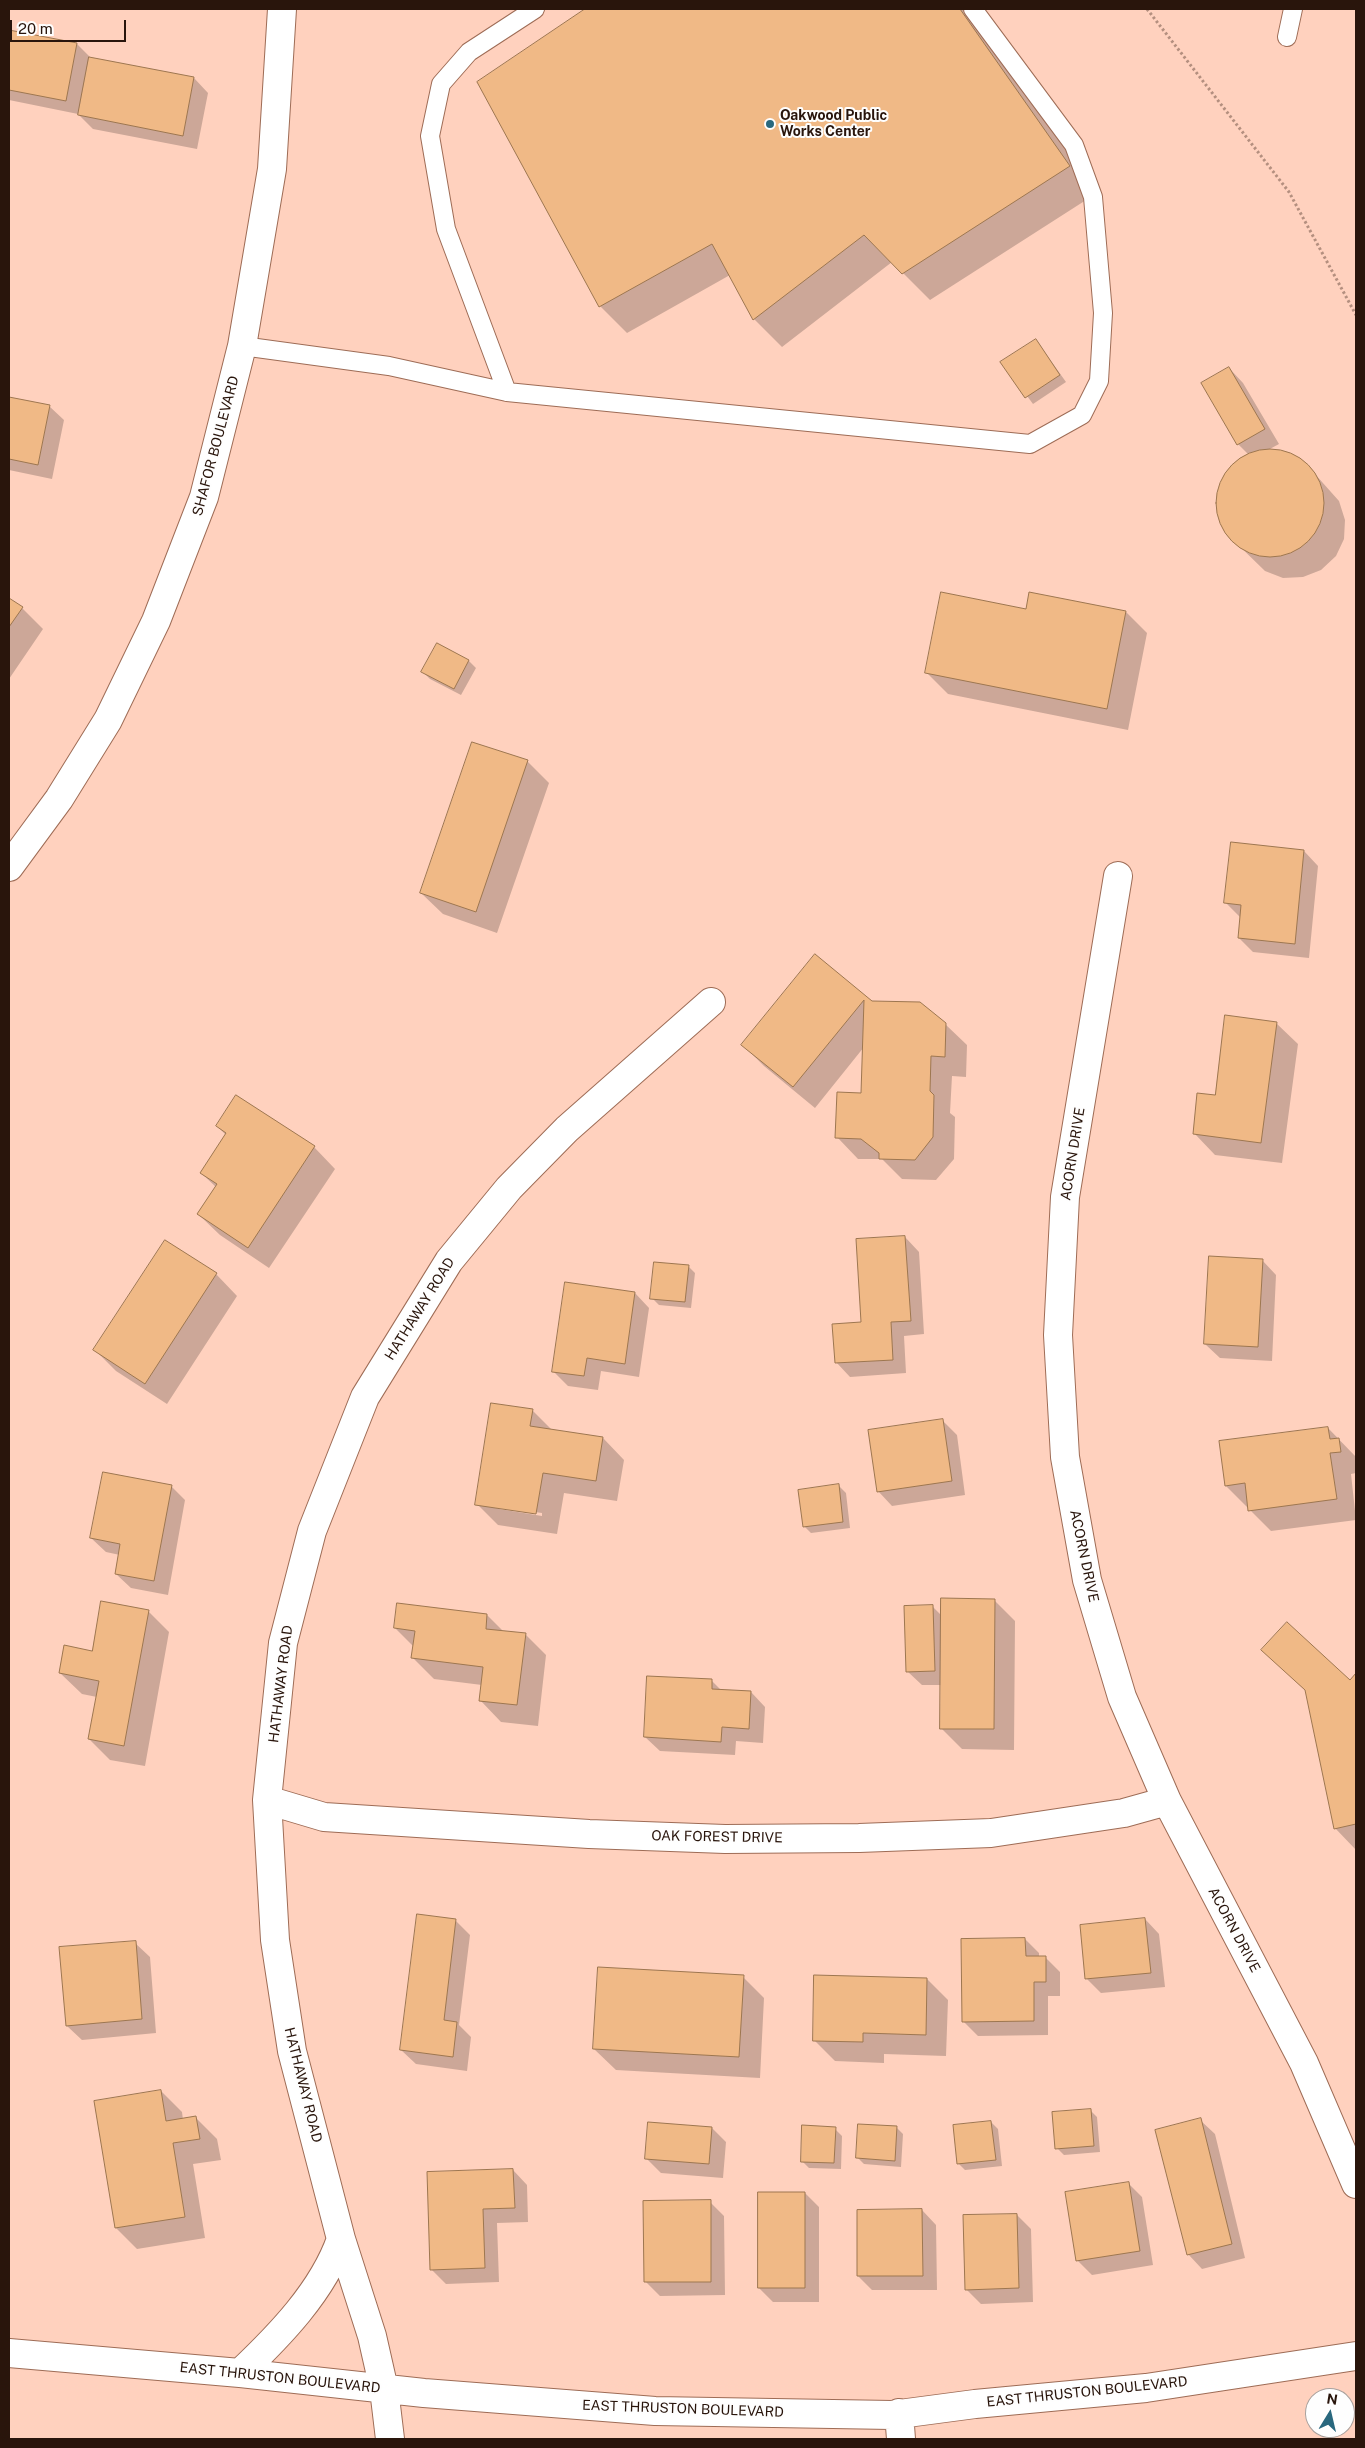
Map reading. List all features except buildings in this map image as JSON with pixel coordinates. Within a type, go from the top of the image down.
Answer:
[{"type":"street","name":"SHAFOR BOULEVARD","points":[[9,868],[59,799],[108,720],[156,621],[204,497],[242,346],[272,169],[282,9]]},
{"type":"street","name":"ACORN DRIVE","points":[[1118,876],[1065,1197],[1058,1335],[1065,1458],[1086,1580],[1122,1697],[1167,1800],[1304,2064],[1356,2184]]},
{"type":"street","name":"HATHAWAY ROAD","points":[[390,2439],[384,2389],[372,2336],[341,2239],[292,2051],[275,1940],[267,1800],[283,1643],[312,1531],[365,1397],[450,1261],[508,1188],[567,1129],[711,1002]]},
{"type":"street","name":"OAK FOREST DRIVE","points":[[267,1800],[324,1817],[589,1834],[725,1839],[859,1838],[991,1833],[1124,1813],[1167,1800]]},
{"type":"street","points":[[240,2373],[266,2349],[303,2304],[335,2257],[341,2239]]},
{"type":"street","name":"EAST THRUSTON BOULEVARD","points":[[9,2354],[240,2373],[384,2389],[655,2411],[797,2414],[900,2426],[1356,2356]]},
{"type":"lane","points":[[507,392],[446,229],[430,136],[440,84],[469,52],[535,9]]},
{"type":"lane","points":[[242,346],[389,366],[507,392],[1030,444],[1082,415],[1099,381],[1104,313],[1093,197],[1074,145],[973,9]]},
{"type":"lane","points":[[1287,37],[1293,9]]},
{"type":"path","points":[[1147,9],[1289,192],[1356,315]]},
{"type":"place","name":"Oakwood Public Works Center","points":[[770,124]]}]
